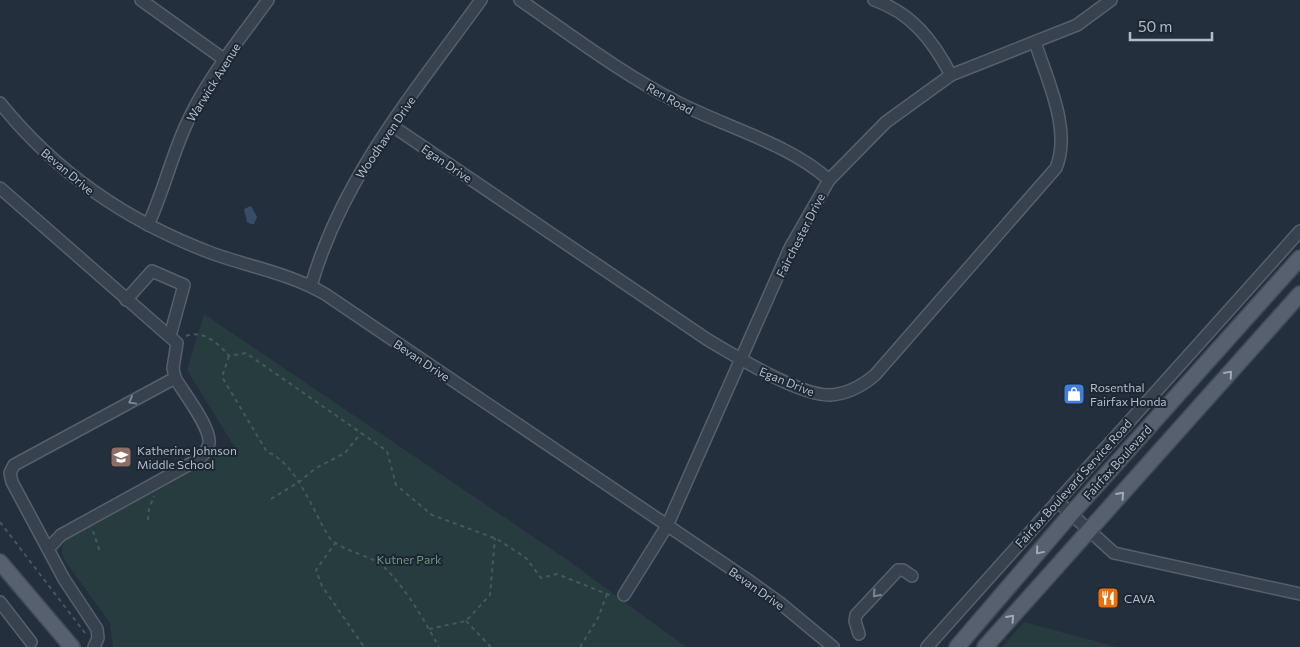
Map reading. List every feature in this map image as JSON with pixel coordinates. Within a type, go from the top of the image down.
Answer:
[{"type":"main road","name":"Fairfax Boulevard","points":[[957,647],[1071,514],[1300,258]]},
{"type":"main road","name":"Fairfax Boulevard","points":[[985,647],[1300,294]]},
{"type":"main road","points":[[0,562],[72,647]]},
{"type":"street","points":[[141,0],[225,60]]},
{"type":"street","name":"Warwick Avenue","points":[[148,225],[160,199],[186,124],[225,60],[268,0]]},
{"type":"street","name":"Woodhaven Drive","points":[[310,286],[320,252],[341,205],[391,125],[481,0]]},
{"type":"street","name":"Ren Road","points":[[520,0],[659,93],[693,111],[807,162],[829,180]]},
{"type":"street","points":[[874,0],[901,12],[925,33],[951,75]]},
{"type":"street","name":"Fairchester Drive","points":[[624,595],[668,526],[790,248],[829,180],[886,122],[951,75],[1011,49],[1035,42],[1077,25],[1111,0]]},
{"type":"street","name":"Egan Drive","points":[[391,125],[708,340],[754,368],[822,394],[840,394],[853,390],[875,375],[1056,168],[1062,154],[1063,132],[1035,42]]},
{"type":"street","name":"Bevan Drive","points":[[0,103],[33,141],[90,191],[148,225],[182,242],[310,286],[780,603],[833,647]]},
{"type":"street","points":[[0,188],[126,300],[173,339]]},
{"type":"street","name":"Fairfax Boulevard Service Road","points":[[927,647],[1300,231]]},
{"type":"street","points":[[48,549],[61,535],[199,459],[206,451],[209,442],[207,430],[174,378],[173,339],[184,285],[152,271],[126,300]]},
{"type":"street","points":[[1240,297],[1254,309]]},
{"type":"street","points":[[94,646],[98,638],[97,629],[64,579],[12,482],[10,473],[14,465],[174,378]]},
{"type":"street","points":[[1057,501],[1114,553],[1300,594]]},
{"type":"street","points":[[859,634],[855,621],[856,616],[898,570],[903,570],[912,576]]},
{"type":"street","points":[[969,600],[986,615]]},
{"type":"street","points":[[0,602],[31,642]]},
{"type":"path","points":[[173,339],[193,334],[217,341],[229,356]]},
{"type":"path","points":[[229,356],[246,353],[387,451],[396,485],[432,515],[495,538],[526,558],[541,578],[557,574],[616,597],[624,595]]},
{"type":"path","points":[[229,356],[222,376],[267,452],[276,455],[299,482],[331,539],[384,567],[439,647]]},
{"type":"path","points":[[271,499],[299,482],[316,468],[345,453],[361,433]]},
{"type":"path","points":[[0,522],[94,646]]},
{"type":"path","points":[[92,527],[100,552]]},
{"type":"path","points":[[429,630],[466,621],[490,595],[495,538]]},
{"type":"path","points":[[336,542],[316,570],[322,586],[364,647]]},
{"type":"path","points":[[580,647],[598,618],[608,593]]},
{"type":"path","points":[[466,621],[491,647]]},
{"type":"green space","name":"Kutner Park","points":[[204,314],[569,561],[686,647],[113,647],[110,623],[65,561],[62,547],[70,535],[234,446],[187,370]]},
{"type":"green space","points":[[1024,622],[1116,647],[1002,647]]},
{"type":"water","points":[[251,206],[257,217],[254,224],[247,222],[244,209]]},
{"type":"place","name":"Rosenthal Fairfax Honda","points":[[1074,394]]},
{"type":"place","name":"Katherine Johnson Middle School","points":[[121,457]]},
{"type":"place","name":"CAVA","points":[[1108,598]]}]
